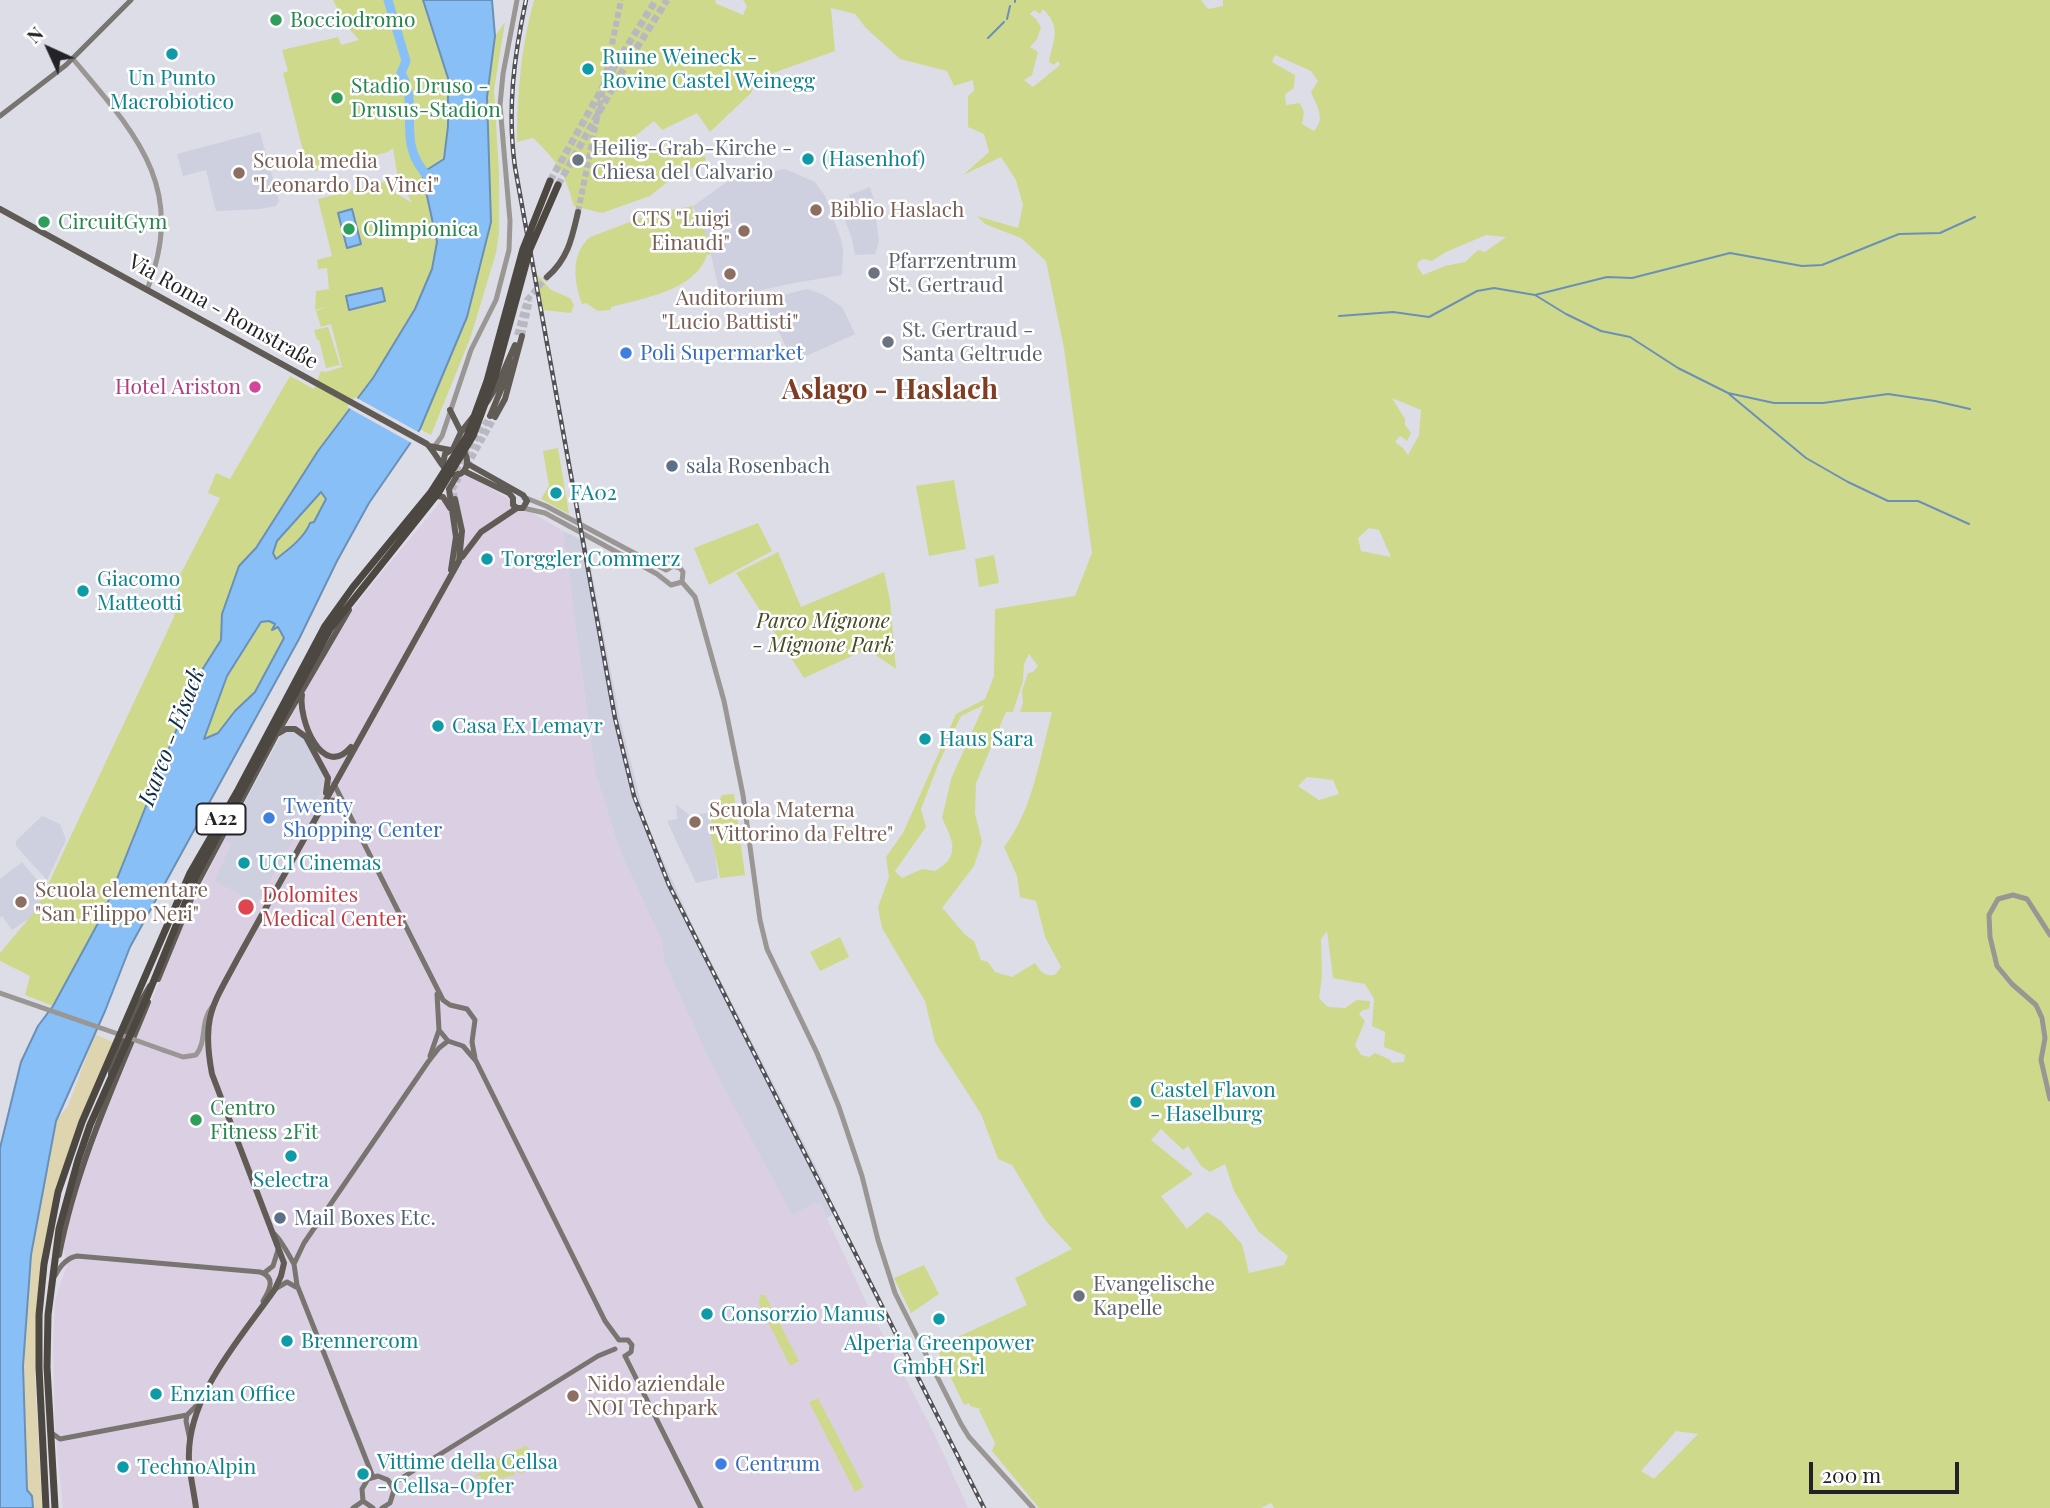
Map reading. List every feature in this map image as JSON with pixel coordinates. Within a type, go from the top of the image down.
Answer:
[{"type":"highway","name":"A22","points":[[46,1508],[39,1315],[44,1264],[58,1192],[82,1122],[190,873],[238,790],[325,626],[353,587],[431,492],[467,436],[487,381],[523,249],[550,181]]},
{"type":"highway","name":"A22","points":[[56,1508],[47,1367],[48,1315],[59,1229],[74,1171],[90,1125],[148,995],[196,876],[330,629],[439,492],[473,436],[495,377],[530,249],[558,185]]},
{"type":"main road","points":[[0,116],[73,59],[131,0]]},
{"type":"main road","name":"Via Roma - Romstraße","points":[[0,209],[430,446],[465,452],[468,464],[519,497]]},
{"type":"main road","points":[[547,277],[565,256],[578,212]]},
{"type":"main road","points":[[386,562],[396,537],[424,500],[443,465],[444,454],[451,449],[461,432],[494,393],[515,345],[519,336],[505,400],[492,416],[515,345]]},
{"type":"main road","points":[[450,410],[461,432]]},
{"type":"main road","name":"Via Roma - Romstraße","points":[[430,446],[449,472],[461,472],[519,497]]},
{"type":"main road","points":[[449,577],[456,537],[449,489],[468,464]]},
{"type":"main road","points":[[424,500],[432,495],[439,495],[451,510]]},
{"type":"main road","points":[[462,531],[467,535],[481,532],[520,508],[526,503],[519,497],[512,503],[520,508]]},
{"type":"main road","points":[[455,499],[462,531],[459,561]]},
{"type":"main road","points":[[56,1508],[49,1356],[55,1276],[78,1174],[111,1088],[198,882],[275,737],[351,607],[430,507]]},
{"type":"main road","points":[[190,1440],[187,1415],[202,1399],[275,1289],[284,1267],[212,1074],[207,1031],[212,1006],[449,577],[481,532]]},
{"type":"main road","points":[[303,689],[301,708],[305,724],[319,750],[326,756],[332,758],[345,754],[361,734]]},
{"type":"main road","points":[[275,737],[286,729],[295,729],[306,737],[328,778],[321,809]]},
{"type":"main road","points":[[334,784],[436,989],[444,1002],[454,1007]]},
{"type":"main road","points":[[321,809],[331,800],[342,801]]},
{"type":"main road","points":[[111,1088],[111,1068],[124,1038],[148,987],[159,978]]},
{"type":"main road","points":[[428,1062],[439,1030],[436,989]]},
{"type":"main road","points":[[440,1018],[454,1007],[462,1007],[471,1013],[476,1026],[472,1048],[476,1061],[605,1321],[619,1340]]},
{"type":"main road","points":[[439,1030],[448,1041],[459,1044],[476,1061]]},
{"type":"main road","points":[[459,1044],[473,1035]]},
{"type":"main road","points":[[294,1264],[300,1251],[428,1062],[448,1041]]},
{"type":"main road","points":[[273,1232],[279,1236],[294,1264],[300,1293],[373,1476]]},
{"type":"main road","points":[[264,1273],[273,1266],[278,1246]]},
{"type":"main road","points":[[288,1254],[300,1251]]},
{"type":"main road","points":[[55,1276],[63,1263],[71,1257],[135,1260],[264,1273],[269,1277],[271,1285],[258,1308],[258,1313]]},
{"type":"main road","points":[[275,1289],[284,1282],[292,1282],[300,1293]]},
{"type":"main road","points":[[392,1484],[598,1356],[615,1349],[619,1340]]},
{"type":"main road","points":[[619,1340],[628,1340],[632,1345],[631,1352],[625,1356]]},
{"type":"main road","points":[[615,1349],[617,1353],[625,1356],[701,1508]]},
{"type":"main road","points":[[196,1508],[189,1460],[190,1440],[202,1399]]},
{"type":"main road","points":[[53,1434],[60,1438],[187,1415]]},
{"type":"main road","points":[[373,1508],[363,1501],[361,1495],[364,1484],[373,1476],[384,1477],[392,1484],[393,1497],[384,1508]]},
{"type":"main road","points":[[353,1508],[363,1501]]},
{"type":"street","points":[[430,446],[442,436],[471,350],[496,300],[510,243],[500,105],[517,0]]},
{"type":"street","points":[[73,59],[118,112],[153,170],[161,205],[162,234],[161,246],[147,290]]},
{"type":"street","name":"Via Roma - Romstraße","points":[[519,497],[546,506],[666,570]]},
{"type":"street","points":[[520,508],[545,513],[664,578],[671,585],[682,582]]},
{"type":"street","points":[[664,578],[666,570],[673,566],[680,568],[684,577],[682,582]]},
{"type":"street","points":[[682,582],[695,597],[724,701],[743,795],[766,949],[817,1053],[839,1107],[862,1176],[886,1269],[899,1303],[961,1424],[971,1439],[1033,1508]]},
{"type":"street","points":[[2050,934],[2027,899],[2004,896],[1993,905],[1989,923],[1994,959],[2012,984],[2036,1005],[2042,1018],[2045,1038],[2041,1060],[2050,1099]]},
{"type":"street","points":[[0,993],[183,1058],[196,1055],[202,1047],[206,1013],[212,1006]]},
{"type":"shaded area","name":"Scuola media \"Leonardo Da Vinci\"","points":[[260,132],[279,201],[276,206],[260,209],[216,211],[206,170],[183,176],[177,154]]},
{"type":"shaded area","points":[[785,169],[815,182],[825,196],[841,239],[842,275],[721,299],[707,237],[693,206],[727,182]]},
{"type":"shaded area","points":[[870,187],[879,242],[875,254],[855,255],[839,204],[850,199],[849,195]]},
{"type":"shaded area","points":[[807,289],[824,295],[842,307],[855,334],[793,362],[764,300]]},
{"type":"shaded area","points":[[459,474],[466,474],[563,531],[595,773],[621,854],[661,939],[664,962],[712,1066],[792,1215],[813,1204],[821,1205],[868,1306],[934,1433],[968,1508],[63,1508],[55,1429],[55,1300],[67,1265],[63,1247],[71,1210],[96,1131],[197,894],[224,840],[231,844],[214,881],[257,903],[323,789],[323,772],[316,755],[299,732],[284,730],[337,631],[437,506]]},
{"type":"shaded area","points":[[563,531],[586,542],[620,719],[646,822],[693,926],[830,1194],[830,1200],[837,1212],[827,1218],[821,1205],[813,1204],[792,1216],[712,1066],[664,962],[661,939],[621,854],[595,773]]},
{"type":"shaded area","name":"Twenty Shopping Center","points":[[284,730],[299,732],[306,740],[323,772],[323,789],[257,904],[214,881],[231,844],[224,840]]},
{"type":"shaded area","points":[[676,804],[689,815],[709,813],[718,878],[696,883],[667,821],[677,819]]},
{"type":"shaded area","points":[[42,816],[60,824],[66,840],[47,880],[16,846],[16,841]]},
{"type":"shaded area","name":"Scuola elementare \"San Filippo Neri\"","points":[[22,862],[47,892],[37,913],[12,930],[2,916],[0,917],[0,879]]},
{"type":"green space","points":[[333,0],[423,0],[448,78],[448,126],[444,159],[423,173],[437,242],[432,269],[415,309],[373,378],[318,451],[256,548],[239,566],[222,614],[221,640],[197,678],[103,914],[53,1006],[25,995],[30,976],[0,961],[0,953],[36,910],[174,617],[180,575],[220,498],[208,493],[216,473],[230,479],[290,376],[314,389],[321,371],[342,367],[331,324],[321,327],[316,311],[326,307],[315,310],[316,291],[329,289],[327,268],[318,269],[317,260],[332,256],[318,199],[392,180],[396,193],[412,203],[397,173],[393,148],[388,152],[314,171],[311,161],[306,162],[283,73],[288,71],[282,50],[338,37],[341,45],[359,40],[345,24]]},
{"type":"green space","points":[[534,0],[716,0],[715,3],[743,15],[747,6],[743,0],[1201,0],[1208,9],[1223,6],[1223,0],[2050,0],[2050,1508],[1274,1508],[1271,1503],[1261,1508],[1039,1508],[992,1451],[995,1443],[979,1410],[981,1409],[970,1406],[969,1403],[964,1405],[936,1347],[1027,1305],[1015,1278],[1072,1249],[1046,1221],[1012,1165],[998,1159],[981,1114],[935,1042],[925,1001],[882,928],[878,907],[889,877],[886,857],[903,833],[956,714],[985,699],[994,676],[995,609],[1075,596],[1092,553],[1064,348],[1046,261],[1021,238],[985,224],[977,216],[1018,228],[1023,205],[1016,180],[1001,157],[963,175],[989,152],[984,134],[968,127],[968,96],[974,91],[973,80],[954,86],[947,71],[900,59],[866,28],[855,14],[831,8],[835,51],[756,79],[751,93],[710,132],[697,113],[662,130],[654,121],[629,141],[634,159],[665,145],[699,140],[706,160],[666,183],[650,196],[602,213],[574,206],[560,169],[549,154],[533,138],[517,142],[521,71]],"holes":[[[1043,9],[1053,22],[1055,34],[1049,62],[1054,65],[1058,61],[1060,65],[1033,87],[1024,80],[1032,75],[1038,52],[1030,47],[1037,39],[1041,27],[1030,14],[1034,10],[1040,14]],[[1275,55],[1311,71],[1318,81],[1311,92],[1320,117],[1314,131],[1302,124],[1304,112],[1300,103],[1286,105],[1285,94],[1294,88],[1295,75],[1272,62]],[[1486,235],[1506,237],[1485,252],[1478,250],[1465,262],[1423,275],[1417,266],[1423,259],[1432,261]],[[1392,398],[1421,410],[1419,435],[1408,455],[1395,442],[1400,436],[1407,441],[1411,433],[1405,425],[1405,419]],[[1369,528],[1379,530],[1391,557],[1361,551],[1358,538]],[[1029,654],[1038,666],[1028,673],[1022,691],[1023,703],[1020,712],[1052,712],[1029,800],[1014,833],[1004,847],[1017,876],[1020,897],[1036,901],[1045,937],[1061,967],[1052,975],[1044,973],[1035,963],[1012,977],[995,972],[988,962],[981,960],[974,941],[942,908],[974,866],[982,842],[975,813],[976,783],[1006,712],[1013,712],[1023,681],[1024,664]],[[984,705],[951,779],[942,818],[951,841],[952,854],[949,860],[935,871],[922,869],[902,878],[895,871],[926,827],[921,809],[961,716]],[[1307,777],[1333,780],[1339,794],[1319,800],[1298,786]],[[1327,931],[1333,978],[1365,984],[1374,999],[1372,1026],[1385,1032],[1384,1047],[1405,1055],[1404,1062],[1392,1063],[1375,1053],[1369,1057],[1361,1055],[1355,1045],[1365,1021],[1359,1014],[1369,1009],[1370,1001],[1357,1000],[1345,1008],[1328,1007],[1319,998],[1322,977],[1321,939]],[[1161,1129],[1183,1150],[1188,1146],[1201,1166],[1210,1172],[1225,1164],[1234,1191],[1258,1231],[1288,1256],[1284,1265],[1249,1273],[1242,1244],[1221,1221],[1207,1212],[1187,1229],[1161,1196],[1193,1174],[1151,1140]],[[1676,1431],[1698,1434],[1654,1479],[1641,1471]]]},
{"type":"green space","points":[[505,22],[494,90],[499,174],[499,233],[496,253],[471,336],[431,435],[420,429],[467,317],[491,222],[487,97],[495,36]]},
{"type":"green space","points":[[693,206],[692,211],[702,224],[711,254],[707,255],[701,267],[691,277],[666,291],[611,307],[611,310],[598,311],[586,303],[582,304],[577,286],[577,260],[579,252],[590,237],[654,213]]},
{"type":"green space","points":[[536,273],[551,290],[570,298],[574,305],[571,313],[543,310]]},
{"type":"green space","points":[[328,327],[340,365],[326,368],[314,330]]},
{"type":"green space","points":[[558,448],[569,514],[541,499],[549,486],[543,451]]},
{"type":"green space","points":[[954,480],[966,549],[929,556],[916,486]]},
{"type":"green space","points":[[321,492],[327,499],[314,523],[310,523],[300,538],[276,559],[273,553],[277,541]]},
{"type":"green space","points":[[758,523],[772,551],[709,585],[694,548]]},
{"type":"green space","name":"Parco Mignone - Mignone Park","points":[[778,552],[801,607],[884,572],[890,600],[896,669],[867,649],[804,678],[736,573]]},
{"type":"green space","points":[[994,555],[999,583],[979,587],[975,559]]},
{"type":"green space","points":[[262,622],[275,623],[274,629],[278,627],[284,638],[270,665],[240,711],[216,733],[203,739],[227,676]]},
{"type":"green space","points":[[734,794],[745,875],[720,878],[709,826],[722,795]]},
{"type":"green space","points":[[840,937],[849,957],[820,971],[810,952]]},
{"type":"green space","points":[[924,1265],[939,1294],[911,1313],[894,1278]]},
{"type":"green space","points":[[760,1295],[765,1295],[799,1361],[790,1366],[759,1304]]},
{"type":"green space","points":[[818,1398],[864,1487],[855,1492],[809,1402]]},
{"type":"green space","points":[[525,1446],[530,1448],[525,1451],[532,1453],[528,1455],[529,1458],[532,1456],[531,1462],[537,1466],[520,1474],[514,1471],[515,1475],[501,1478],[479,1489],[478,1487],[484,1484],[480,1476],[472,1477],[496,1464],[494,1460]]},
{"type":"sand","points":[[95,1034],[115,1043],[57,1190],[36,1319],[35,1378],[42,1508],[33,1508],[32,1496],[27,1490],[23,1366],[31,1255],[56,1121],[68,1106]]},
{"type":"water","points":[[423,0],[492,0],[495,36],[487,97],[491,222],[467,317],[420,429],[369,503],[299,639],[130,947],[56,1121],[31,1255],[23,1366],[27,1490],[32,1496],[33,1508],[0,1508],[0,1148],[21,1062],[38,1026],[53,1006],[103,914],[197,678],[221,640],[222,614],[239,566],[256,548],[318,451],[373,378],[415,309],[432,269],[437,242],[422,173],[444,159],[448,126],[448,78]],"holes":[[[321,492],[326,499],[314,522],[310,523],[296,543],[276,559],[273,553],[277,541]],[[269,621],[275,624],[272,630],[278,627],[284,638],[255,692],[235,711],[218,733],[204,739],[227,676],[261,622]]]},
{"type":"water","name":"Olimpionica","points":[[352,209],[361,244],[347,248],[338,213]]},
{"type":"water","points":[[382,288],[385,301],[349,310],[346,296]]},
{"type":"pier","points":[[355,397],[422,434],[415,445],[347,407]]},
{"type":"waterway","points":[[388,0],[406,61],[401,73],[409,100],[413,152],[430,179]]},
{"type":"waterway","points":[[1007,19],[1010,6]]},
{"type":"waterway","points":[[988,38],[1004,22]]},
{"type":"waterway","points":[[1339,316],[1393,312],[1429,317],[1477,291],[1494,288],[1535,295],[1607,277],[1632,278],[1730,253],[1802,266],[1822,265],[1899,234],[1940,233],[1975,217]]},
{"type":"waterway","points":[[1535,295],[1601,331],[1630,337],[1678,368],[1728,393],[1774,403],[1823,403],[1888,394],[1970,409]]},
{"type":"waterway","points":[[1729,394],[1806,458],[1848,482],[1888,501],[1918,501],[1969,524]]},
{"type":"tunnel","points":[[578,212],[621,0]]},
{"type":"tunnel","points":[[550,181],[616,64],[656,0]]},
{"type":"tunnel","points":[[558,185],[624,68],[667,0]]},
{"type":"tunnel","points":[[517,335],[527,300],[547,277]]},
{"type":"tunnel","points":[[522,336],[530,300]]},
{"type":"tunnel","points":[[456,471],[490,416]]},
{"type":"tunnel","points":[[467,466],[495,417]]},
{"type":"tunnel","points":[[455,499],[453,489],[459,478]]},
{"type":"railway","points":[[526,0],[513,83],[515,167],[615,718],[634,796],[669,885],[984,1508]]},
{"type":"place","name":"Bocciodromo","points":[[276,20]]},
{"type":"place","name":"Un Punto Macrobiotico","points":[[172,54]]},
{"type":"place","name":"Ruine Weineck - Rovine Castel Weinegg","points":[[588,69]]},
{"type":"place","name":"Stadio Druso - Drusus-Stadion","points":[[337,98]]},
{"type":"place","name":"(Hasenhof)","points":[[808,159]]},
{"type":"place","name":"Heilig-Grab-Kirche - Chiesa del Calvario","points":[[578,160]]},
{"type":"place","name":"Scuola media \"Leonardo Da Vinci\"","points":[[239,173]]},
{"type":"place","name":"Biblio Haslach","points":[[816,210]]},
{"type":"place","name":"CircuitGym","points":[[44,222]]},
{"type":"place","name":"Olimpionica","points":[[349,229]]},
{"type":"place","name":"CTS \"Luigi Einaudi\"","points":[[744,231]]},
{"type":"place","name":"Pfarrzentrum St. Gertraud","points":[[874,273]]},
{"type":"place","name":"Auditorium \"Lucio Battisti\"","points":[[730,274]]},
{"type":"place","name":"St. Gertraud - Santa Geltrude","points":[[888,342]]},
{"type":"place","name":"Poli Supermarket","points":[[626,353]]},
{"type":"place","name":"Hotel Ariston","points":[[255,387]]},
{"type":"place","name":"sala Rosenbach","points":[[672,466]]},
{"type":"place","name":"FA02","points":[[556,493]]},
{"type":"place","name":"Torggler Commerz","points":[[487,559]]},
{"type":"place","name":"Giacomo Matteotti","points":[[83,591]]},
{"type":"place","name":"Casa Ex Lemayr","points":[[438,726]]},
{"type":"place","name":"Haus Sara","points":[[925,739]]},
{"type":"place","name":"Twenty Shopping Center","points":[[269,818]]},
{"type":"place","name":"Scuola Materna \"Vittorino da Feltre\"","points":[[695,822]]},
{"type":"place","name":"UCI Cinemas","points":[[244,863]]},
{"type":"place","name":"Scuola elementare \"San Filippo Neri\"","points":[[21,902]]},
{"type":"place","name":"Dolomites Medical Center","points":[[246,907]]},
{"type":"place","name":"Castel Flavon - Haselburg","points":[[1136,1102]]},
{"type":"place","name":"Centro Fitness 2Fit","points":[[196,1120]]},
{"type":"place","name":"Selectra","points":[[291,1156]]},
{"type":"place","name":"Mail Boxes Etc.","points":[[280,1218]]},
{"type":"place","name":"Evangelische Kapelle","points":[[1079,1296]]},
{"type":"place","name":"Consorzio Manus","points":[[707,1314]]},
{"type":"place","name":"Alperia Greenpower GmbH Srl","points":[[939,1319]]},
{"type":"place","name":"Brennercom","points":[[287,1341]]},
{"type":"place","name":"Enzian Office","points":[[156,1394]]},
{"type":"place","name":"Nido aziendale NOI Techpark","points":[[573,1396]]},
{"type":"place","name":"Centrum","points":[[721,1464]]},
{"type":"place","name":"TechnoAlpin","points":[[123,1467]]},
{"type":"place","name":"Vittime della Cellsa - Cellsa-Opfer","points":[[363,1474]]},
{"type":"district","name":"Aslago - Haslach","points":[[890,390]]},
{"type":"water label","name":"Isarco - Eisack","points":[[172,737]]}]
